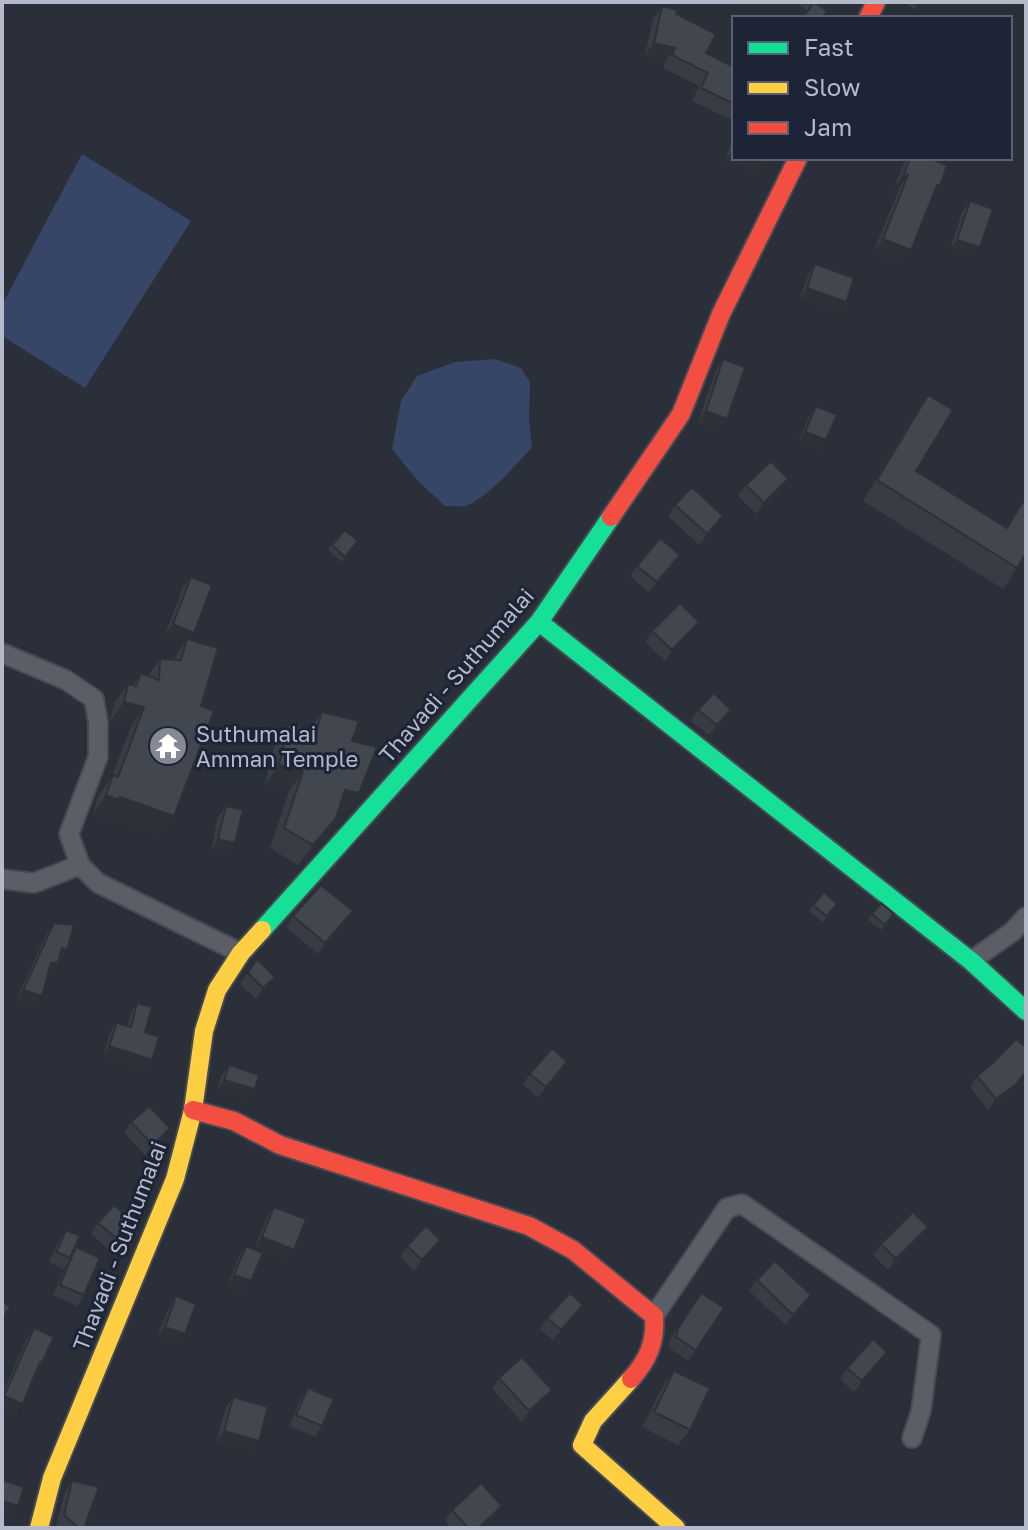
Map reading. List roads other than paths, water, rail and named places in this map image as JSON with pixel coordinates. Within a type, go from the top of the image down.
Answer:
[{"type":"main road","name":"Thavadi - Suthumalai","points":[[39,1528],[52,1478],[175,1179],[193,1110],[204,1031],[217,990],[241,953],[539,622],[681,414],[721,314],[797,160]]},
{"type":"main road","points":[[539,622],[971,961],[1026,1011]]},
{"type":"main road","points":[[193,1110],[234,1121],[280,1145],[529,1226],[573,1250],[654,1316],[658,1331],[645,1363],[592,1422],[582,1445],[676,1528]]},
{"type":"street","points":[[2,653],[66,680],[94,699],[98,722],[98,757],[69,834],[80,865],[98,883],[241,953]]},
{"type":"street","points":[[2,879],[34,883],[80,865]]},
{"type":"street","points":[[971,961],[1012,932],[1026,917]]},
{"type":"street","points":[[654,1316],[727,1208],[742,1204],[931,1335],[921,1411],[912,1438]]},
{"type":"water","points":[[82,154],[191,221],[85,388],[2,336],[2,305]]},
{"type":"water","points":[[495,359],[521,368],[530,382],[532,447],[481,497],[464,506],[445,506],[417,480],[392,449],[401,401],[417,376],[455,362]]},
{"type":"place","name":"Suthumalai Amman Temple","points":[[168,746]]}]
